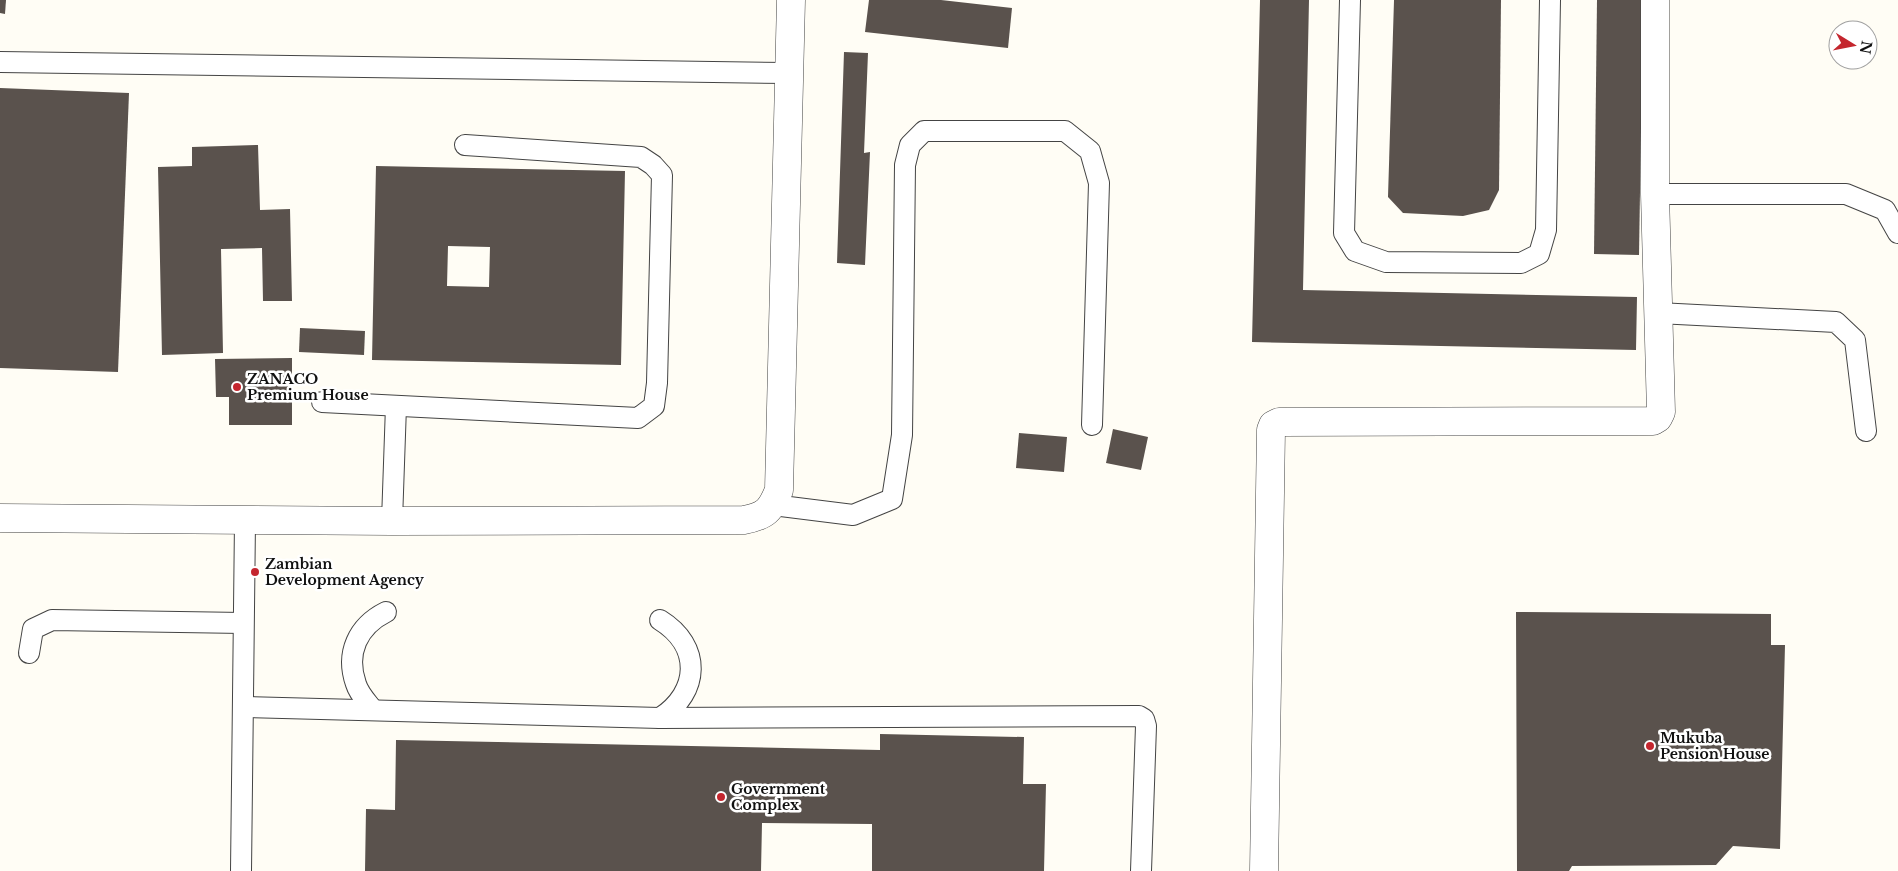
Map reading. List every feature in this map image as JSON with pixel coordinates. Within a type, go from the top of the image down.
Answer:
[{"type":"street","points":[[0,518],[245,521],[744,520],[757,517],[766,512],[773,505],[779,490],[791,0]]},
{"type":"street","points":[[1264,871],[1270,430],[1273,425],[1279,422],[1653,421],[1658,418],[1660,412],[1655,194],[1655,0]]},
{"type":"lane","points":[[1350,0],[1344,233],[1355,251],[1386,262],[1511,263],[1521,263],[1539,254],[1546,230],[1550,0]]},
{"type":"lane","points":[[0,62],[788,73]]},
{"type":"lane","points":[[773,505],[854,515],[892,499],[902,435],[905,165],[910,145],[924,131],[1065,131],[1090,152],[1099,183],[1092,425]]},
{"type":"lane","points":[[322,402],[638,418],[654,406],[657,374],[662,175],[653,165],[641,157],[465,145]]},
{"type":"lane","points":[[1655,194],[1846,194],[1885,210],[1898,232]]},
{"type":"lane","points":[[1658,313],[1836,322],[1855,340],[1866,431]]},
{"type":"lane","points":[[392,521],[396,406]]},
{"type":"lane","points":[[241,871],[245,521]]},
{"type":"lane","points":[[373,710],[356,686],[352,657],[356,643],[364,628],[374,618],[386,612]]},
{"type":"lane","points":[[29,653],[33,629],[52,620],[243,623]]},
{"type":"lane","points":[[660,620],[680,636],[691,660],[691,672],[688,687],[682,699],[672,710],[660,718]]},
{"type":"lane","points":[[323,709],[334,702],[353,672]]},
{"type":"lane","points":[[243,707],[660,718],[1139,716],[1144,719],[1146,726],[1141,871]]},
{"type":"building","points":[[0,0],[6,0],[5,14],[0,13]]},
{"type":"building","points":[[869,0],[941,0],[1012,8],[1008,48],[865,32]]},
{"type":"building","points":[[1260,0],[1309,0],[1303,290],[1637,297],[1636,350],[1252,342]]},
{"type":"building","points":[[1394,0],[1501,0],[1499,190],[1489,210],[1463,216],[1403,213],[1388,197]]},
{"type":"building","points":[[1597,0],[1643,0],[1639,255],[1594,254]]},
{"type":"building","points":[[844,52],[868,53],[864,153],[870,152],[865,265],[837,263]]},
{"type":"building","points":[[0,88],[129,93],[118,372],[0,368]]},
{"type":"building","points":[[258,145],[260,210],[290,209],[292,301],[263,301],[262,248],[221,249],[223,353],[162,355],[158,167],[192,166],[192,147]]},
{"type":"building","points":[[376,166],[625,171],[621,365],[372,360]],"holes":[[[448,246],[490,247],[489,287],[447,286]]]},
{"type":"building","points":[[300,328],[365,331],[364,355],[299,352]]},
{"type":"building","points":[[292,358],[292,425],[229,425],[229,397],[216,397],[215,359]]},
{"type":"building","points":[[1113,429],[1148,437],[1141,470],[1106,463]]},
{"type":"building","points":[[1019,433],[1067,437],[1064,472],[1016,468]]},
{"type":"building","name":"Mukuba Pension House","points":[[1516,612],[1771,614],[1771,645],[1785,645],[1780,849],[1733,846],[1716,865],[1572,866],[1569,871],[1517,871]]},
{"type":"building","name":"Government Complex","points":[[880,734],[1024,737],[1023,784],[1046,784],[1044,871],[872,871],[872,824],[762,823],[761,871],[365,871],[366,809],[395,810],[396,740],[880,750]]},
{"type":"place","name":"ZANACO Premium House","points":[[237,387]]},
{"type":"place","name":"Zambian Development Agency","points":[[255,572]]},
{"type":"place","name":"Mukuba Pension House","points":[[1650,746]]},
{"type":"place","name":"Government Complex","points":[[721,797]]}]
